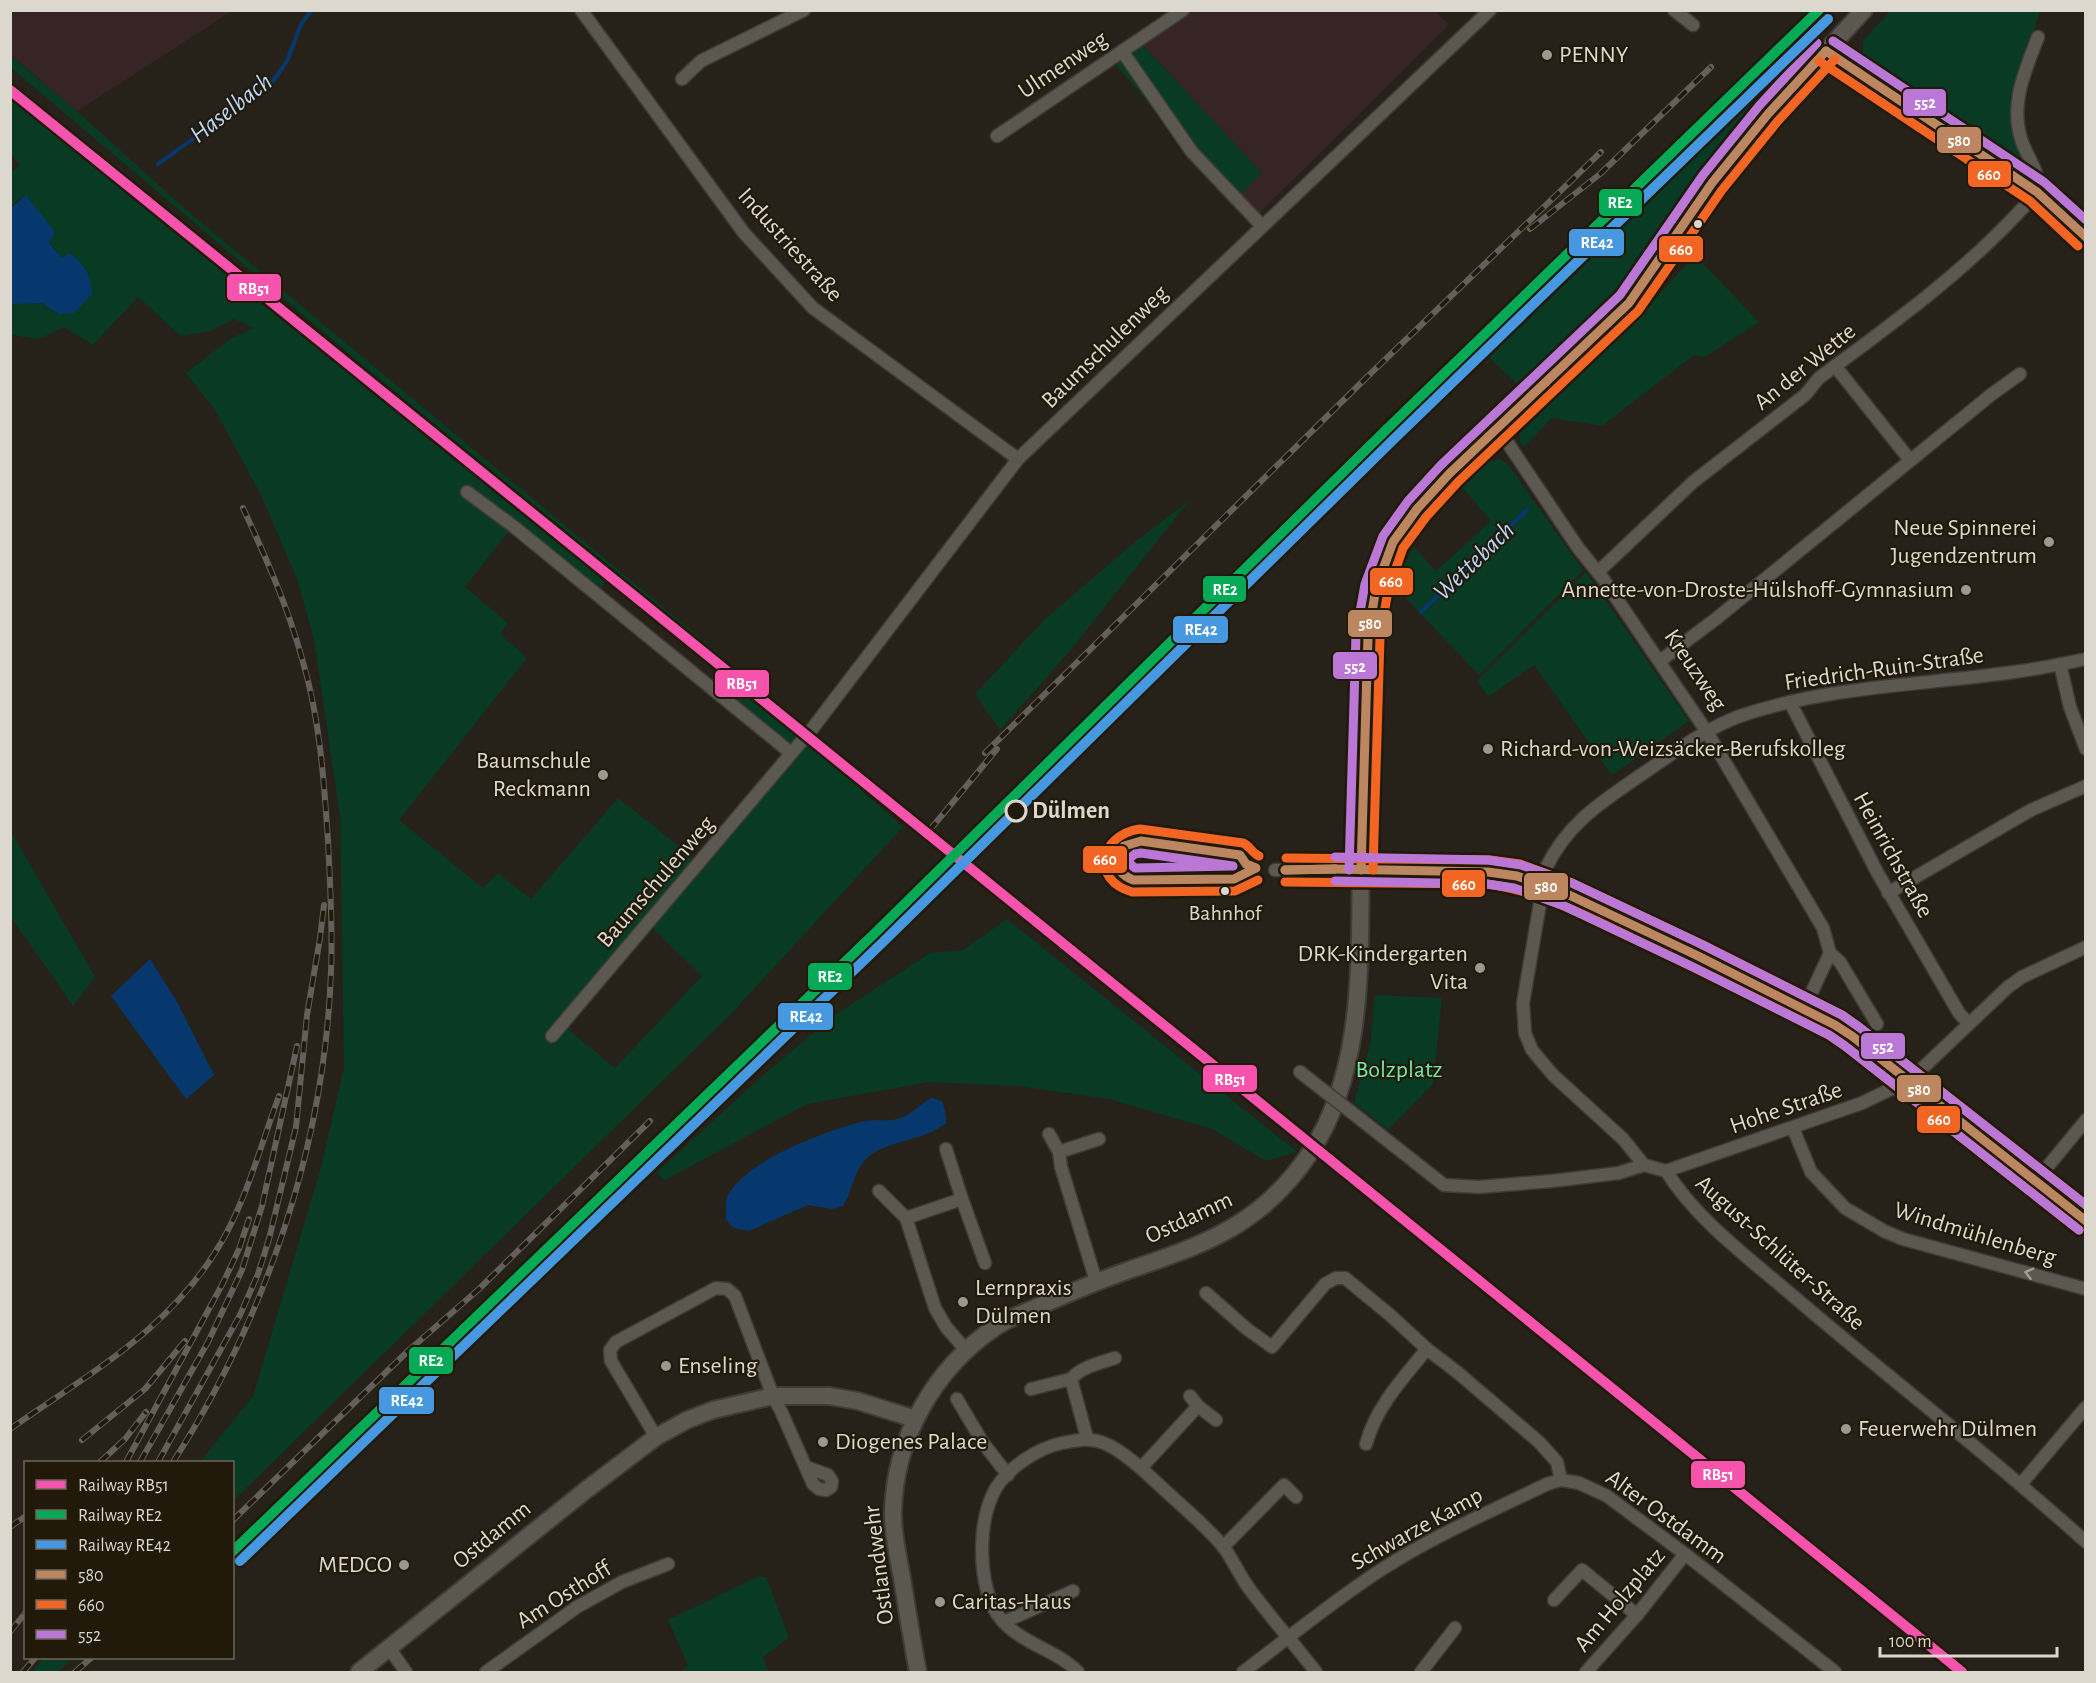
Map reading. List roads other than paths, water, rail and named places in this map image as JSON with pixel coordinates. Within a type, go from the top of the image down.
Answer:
[{"type":"street","name":"Industriestraße","points":[[581,10],[744,233],[813,308],[1018,459]]},
{"type":"street","points":[[682,79],[702,62],[804,10]]},
{"type":"street","name":"Ulmenweg","points":[[996,136],[1183,10]]},
{"type":"street","name":"Baumschulenweg","points":[[552,1036],[812,729],[1018,459],[1490,10]]},
{"type":"street","points":[[1674,10],[1693,26]]},
{"type":"street","name":"Ostdamm","points":[[360,1672],[586,1490],[656,1437],[687,1420],[713,1410],[773,1396],[829,1396],[858,1401],[915,1419],[950,1365],[965,1349],[1000,1324],[1096,1281],[1196,1247],[1251,1216],[1283,1187],[1311,1152],[1333,1109],[1348,1063],[1357,998],[1368,636],[1376,588],[1393,542],[1410,518],[1449,474],[1629,303],[1712,183],[1768,114],[1864,10]]},
{"type":"street","points":[[2037,192],[2038,182],[2021,140],[2016,112],[2019,92],[2038,37]]},
{"type":"street","points":[[1122,51],[1192,152],[1262,226]]},
{"type":"street","points":[[1826,51],[2037,192],[2085,237]]},
{"type":"street","name":"An der Wette","points":[[1598,572],[1693,482],[1805,395],[1819,378],[1958,271],[1995,237],[2037,192]]},
{"type":"street","points":[[1835,366],[1910,460]]},
{"type":"street","points":[[1660,661],[1717,618],[1910,460],[2020,374]]},
{"type":"street","name":"Kreuzweg","points":[[1497,428],[1707,732],[1823,928],[1830,953],[1840,962],[1877,1024]]},
{"type":"street","points":[[467,492],[513,526],[791,753]]},
{"type":"street","name":"Friedrich-Ruin-Straße","points":[[1544,884],[1546,868],[1569,831],[1619,790],[1707,732],[1739,717],[1790,702],[1845,692],[2005,674],[2085,659]]},
{"type":"street","points":[[2060,664],[2070,707],[2085,748]]},
{"type":"street","name":"Heinrichstraße","points":[[1790,702],[1888,893],[1959,1013],[1968,1023]]},
{"type":"street","points":[[1888,893],[2031,810],[2085,786]]},
{"type":"street","points":[[1275,870],[1488,872],[1517,876],[1544,884],[1696,955],[1804,1009],[1852,1036],[2085,1221]]},
{"type":"street","points":[[1300,1072],[1444,1185],[1466,1187],[1552,1181],[1619,1173],[1644,1165],[1623,1139],[1553,1075],[1532,1050],[1525,1033],[1523,1004],[1544,884]]},
{"type":"street","name":"Hohe Straße","points":[[1666,1171],[1862,1103],[1910,1080],[1968,1023],[2022,976],[2085,947]]},
{"type":"street","points":[[1804,1009],[1830,953]]},
{"type":"street","points":[[2035,1182],[2085,1120]]},
{"type":"street","name":"Windmühlenberg","points":[[1793,1128],[1811,1172],[1845,1208],[1884,1231],[1903,1239],[2085,1289]]},
{"type":"street","points":[[1049,1134],[1059,1152],[1061,1167],[1096,1281]]},
{"type":"street","points":[[1059,1152],[1099,1139]]},
{"type":"street","points":[[946,1149],[985,1263]]},
{"type":"street","name":"August-Schlüter-Straße","points":[[1644,1165],[1666,1171],[1679,1192],[1710,1224],[1877,1367],[2021,1484],[2085,1542]]},
{"type":"street","points":[[879,1191],[906,1218],[935,1308],[946,1327],[965,1349]]},
{"type":"street","points":[[906,1218],[962,1199]]},
{"type":"street","points":[[1206,1293],[1247,1329],[1272,1347],[1325,1284],[1336,1278],[1345,1278],[1539,1442],[1557,1462],[1561,1480]]},
{"type":"street","points":[[656,1437],[610,1361],[610,1350],[616,1342],[716,1288],[727,1289],[735,1296],[773,1396],[806,1467]]},
{"type":"street","points":[[1366,1444],[1371,1425],[1390,1395],[1427,1349]]},
{"type":"street","points":[[1031,1389],[1071,1378],[1089,1367],[1114,1358]]},
{"type":"street","points":[[1071,1378],[1088,1438]]},
{"type":"street","points":[[1190,1396],[1198,1406],[1216,1420]]},
{"type":"street","points":[[957,1400],[983,1443],[1008,1474]]},
{"type":"street","points":[[1141,1468],[1198,1406]]},
{"type":"street","points":[[2021,1484],[2085,1407]]},
{"type":"street","name":"Ostlandwehr","points":[[915,1419],[895,1480],[893,1518],[918,1672]]},
{"type":"street","points":[[1078,1672],[1052,1654],[1032,1644],[1004,1622],[994,1609],[985,1587],[982,1565],[990,1501],[997,1486],[1024,1461],[1051,1446],[1088,1438],[1108,1444],[1141,1468],[1223,1547],[1250,1590],[1316,1672]]},
{"type":"street","name":"Alter Ostdamm","points":[[1561,1480],[1593,1488],[1685,1554],[1835,1672]]},
{"type":"street","name":"Schwarze Kamp","points":[[1244,1672],[1347,1593],[1419,1546],[1547,1484],[1561,1480]]},
{"type":"street","points":[[1223,1547],[1284,1485],[1296,1497]]},
{"type":"street","name":"Am Holzplatz","points":[[1586,1672],[1637,1615],[1685,1554]]},
{"type":"street","name":"Am Osthoff","points":[[486,1672],[577,1607],[622,1582],[668,1564]]},
{"type":"street","points":[[1554,1600],[1578,1565],[1637,1615]]},
{"type":"street","points":[[1004,1622],[1073,1591]]},
{"type":"street","points":[[1421,1672],[1455,1628]]},
{"type":"street","points":[[389,1648],[406,1672]]},
{"type":"water","points":[[26,195],[55,232],[49,243],[62,258],[70,253],[88,275],[92,294],[74,313],[59,314],[42,303],[11,304],[11,208]]},
{"type":"water","points":[[150,959],[176,1000],[214,1075],[186,1099],[111,996]]},
{"type":"water","points":[[932,1098],[942,1101],[946,1123],[926,1134],[873,1153],[861,1165],[843,1206],[833,1209],[808,1205],[749,1231],[734,1228],[726,1220],[727,1197],[736,1184],[750,1171],[768,1160],[788,1149],[849,1125],[902,1117]]},
{"type":"waterway","name":"Haselbach","points":[[158,164],[273,81],[287,61],[301,24],[312,10]]},
{"type":"waterway","name":"Wettebach","points":[[1421,612],[1527,510]]},
{"type":"railway","points":[[1530,229],[1600,174],[1711,67]]},
{"type":"railway","points":[[985,753],[1366,378],[1601,152]]},
{"type":"railway","points":[[174,1461],[236,1349],[285,1227],[303,1165],[317,1101],[326,1036],[331,971],[328,841],[314,706],[291,622],[269,565],[243,508]]},
{"type":"railway","points":[[929,831],[997,749]]},
{"type":"railway","points":[[159,1461],[240,1315],[258,1274],[269,1239],[296,1127],[307,1015],[324,905]]},
{"type":"railway","points":[[141,1461],[208,1342],[242,1270],[262,1206],[297,1046]]},
{"type":"railway","points":[[10,1429],[131,1344],[184,1294],[207,1265],[235,1216],[279,1096]]},
{"type":"railway","points":[[234,1519],[408,1351],[479,1289],[650,1121]]},
{"type":"railway","points":[[127,1461],[223,1283],[239,1249],[249,1219]]},
{"type":"railway","points":[[82,1440],[145,1389],[185,1341]]},
{"type":"railway","points":[[101,1461],[125,1439],[146,1412]]},
{"type":"railway","points":[[10,1527],[24,1517]]},
{"type":"railway","points":[[10,1632],[24,1614]]},
{"type":"railway","points":[[23,1672],[34,1659]]},
{"type":"railway","points":[[75,1672],[90,1659]]},
{"type":"rail line","name":"RE2","points":[[234,1550],[874,934],[1388,428],[1819,10]]},
{"type":"rail line","name":"RE42","points":[[240,1561],[882,943],[1396,437],[1828,19]]},
{"type":"rail line","name":"RB51","points":[[10,90],[1962,1672]]},
{"type":"place","name":"PENNY","points":[[1547,55]]},
{"type":"place","name":"Neue Spinnerei Jugendzentrum","points":[[2049,542]]},
{"type":"place","name":"Annette-von-Droste-Hülshoff-Gymnasium","points":[[1966,590]]},
{"type":"place","name":"Richard-von-Weizsäcker-Berufskolleg","points":[[1488,749]]},
{"type":"place","name":"Baumschule Reckmann","points":[[603,775]]},
{"type":"place","name":"Dülmen","points":[[1016,811]]},
{"type":"place","name":"Bahnhof","points":[[1225,891]]},
{"type":"place","name":"DRK-Kindergarten Vita","points":[[1480,968]]},
{"type":"place","name":"Lernpraxis Dülmen","points":[[963,1302]]},
{"type":"place","name":"Enseling","points":[[666,1366]]},
{"type":"place","name":"Feuerwehr Dülmen","points":[[1846,1429]]},
{"type":"place","name":"Diogenes Palace","points":[[823,1442]]},
{"type":"place","name":"MEDCO","points":[[404,1565]]},
{"type":"place","name":"Caritas-Haus","points":[[940,1602]]},
{"type":"park label","name":"Bolzplatz","points":[[1399,1070]]}]
